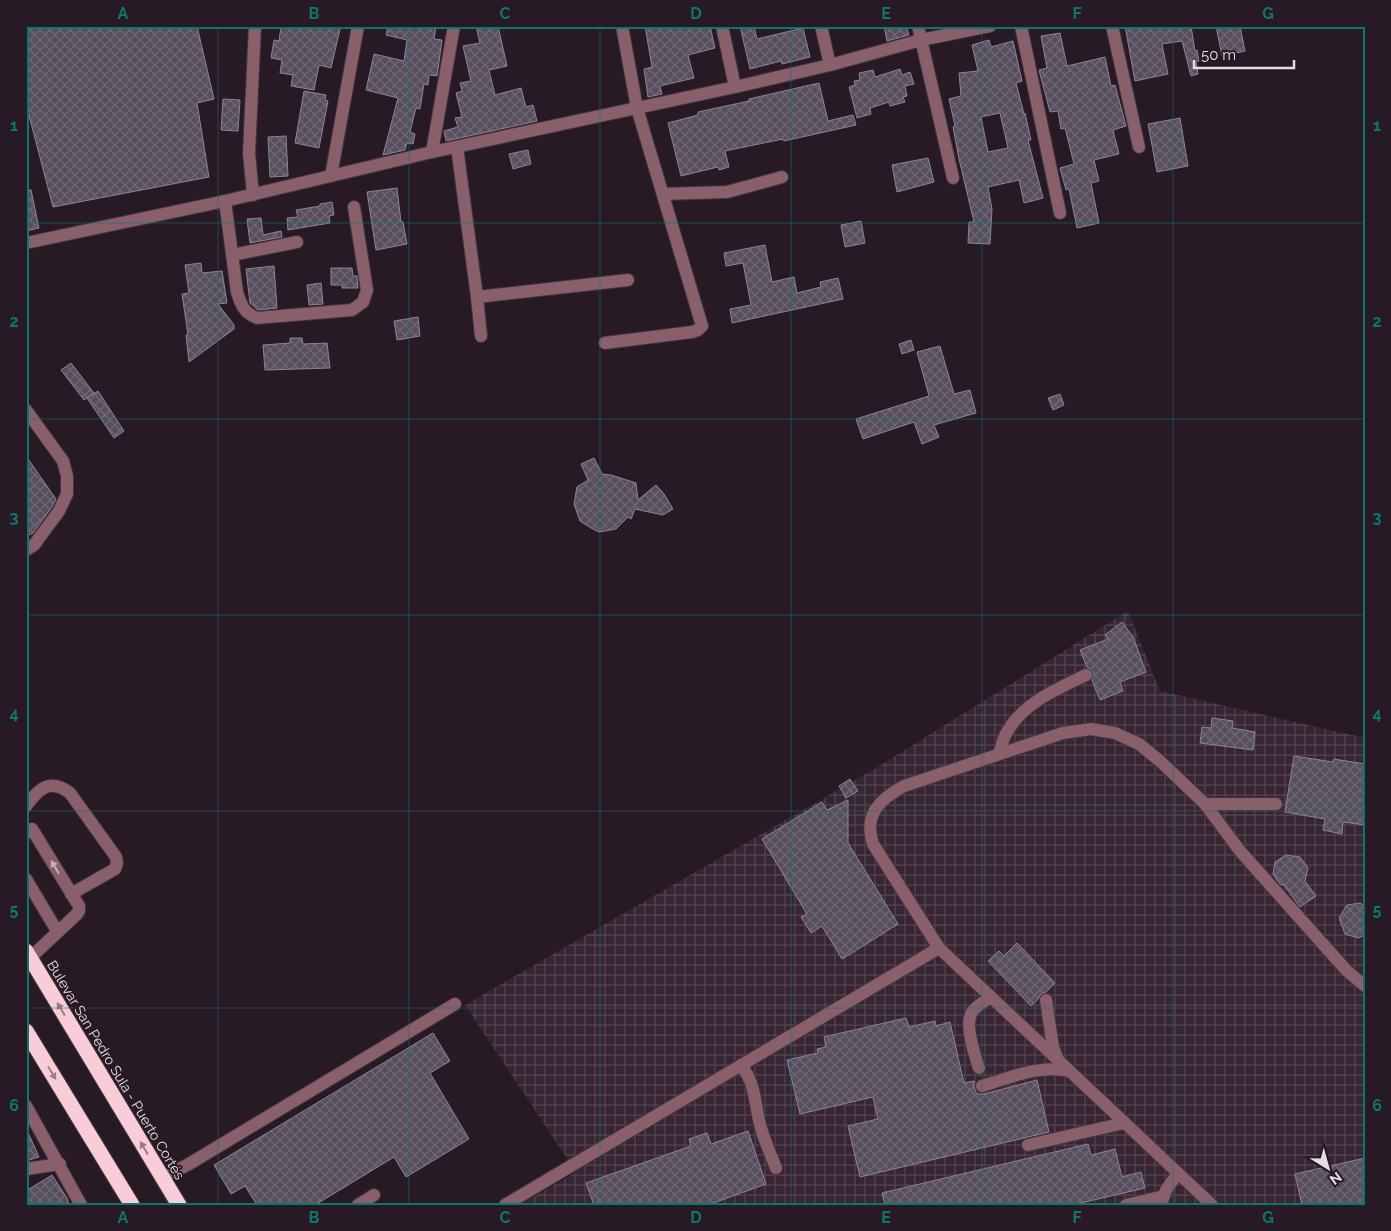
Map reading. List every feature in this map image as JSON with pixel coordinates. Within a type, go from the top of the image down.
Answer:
[{"type":"highway","name":"Bulevar San Pedro Sula - Puerto Cortés","points":[[28,955],[179,1205]]},
{"type":"highway","points":[[26,1031],[132,1205]]},
{"type":"street","points":[[254,194],[249,153],[255,26]]},
{"type":"street","points":[[331,176],[358,26]]},
{"type":"street","points":[[432,152],[454,26]]},
{"type":"street","points":[[605,343],[692,332],[702,326],[637,108],[622,26]]},
{"type":"street","points":[[722,26],[736,87]]},
{"type":"street","points":[[821,26],[830,65]]},
{"type":"street","points":[[918,26],[953,178]]},
{"type":"street","points":[[26,242],[225,201],[432,152],[736,87],[830,65],[921,40],[990,26]]},
{"type":"street","points":[[1021,26],[1060,213]]},
{"type":"street","points":[[1112,26],[1139,147]]},
{"type":"street","points":[[457,147],[477,297],[480,336]]},
{"type":"street","points":[[663,194],[727,192],[782,177]]},
{"type":"street","points":[[225,201],[237,292],[241,306],[248,314],[257,318],[352,310],[363,302],[367,290],[354,207]]},
{"type":"street","points":[[232,255],[297,242]]},
{"type":"street","points":[[477,297],[628,280]]},
{"type":"street","points":[[26,410],[63,461],[67,476],[66,494],[59,511],[34,545],[26,550]]},
{"type":"street","points":[[999,754],[1006,732],[1023,710],[1056,689],[1086,675]]},
{"type":"street","points":[[1212,1205],[939,948],[873,844],[869,833],[871,820],[878,806],[889,795],[904,786],[1063,733],[1091,729],[1115,733],[1140,744],[1205,804],[1240,851],[1347,971],[1365,986]]},
{"type":"street","points":[[26,806],[46,786],[62,787],[70,793],[116,857],[115,869],[71,894]]},
{"type":"street","points":[[1205,804],[1276,804]]},
{"type":"street","points":[[28,826],[79,906],[79,911],[28,955]]},
{"type":"street","points":[[26,878],[57,931]]},
{"type":"street","points":[[505,1205],[939,948]]},
{"type":"street","points":[[978,1068],[971,1041],[970,1016],[972,1011],[991,997]]},
{"type":"street","points":[[1046,1000],[1053,1047],[1059,1062]]},
{"type":"street","points":[[162,1178],[190,1164],[455,1004]]},
{"type":"street","points":[[741,1065],[751,1081],[756,1095],[761,1128],[776,1168]]},
{"type":"street","points":[[982,1086],[1039,1070],[1056,1068],[1069,1071]]},
{"type":"street","points":[[26,1106],[60,1164],[81,1205]]},
{"type":"street","points":[[1028,1145],[1124,1123]]},
{"type":"street","points":[[26,1169],[60,1164]]},
{"type":"street","points":[[1126,1205],[1163,1200],[1178,1173]]},
{"type":"street","points":[[358,1205],[374,1195]]},
{"type":"shaded area","points":[[1128,611],[1160,691],[1365,738],[1365,1205],[520,1205],[576,1172],[465,1005],[876,768]]},
{"type":"building","points":[[26,26],[197,26],[214,99],[197,103],[209,177],[53,207],[26,104]]},
{"type":"building","points":[[281,26],[336,26],[336,28],[340,29],[331,68],[319,65],[314,90],[291,86],[293,75],[280,73],[282,60],[271,58],[274,40],[279,41]]},
{"type":"building","points":[[388,26],[436,26],[434,39],[442,40],[437,76],[429,75],[428,85],[424,84],[420,109],[416,108],[410,132],[415,134],[413,144],[407,143],[405,150],[383,155],[398,98],[366,90],[374,54],[404,61],[407,40],[386,35]]},
{"type":"building","points":[[476,26],[498,26],[507,66],[489,70],[495,95],[521,88],[526,107],[533,105],[537,121],[446,141],[444,131],[458,127],[455,118],[462,117],[456,93],[462,91],[460,83],[471,81],[463,46],[480,43]]},
{"type":"building","points":[[645,26],[710,26],[715,48],[688,55],[694,78],[660,86],[662,94],[648,97],[644,69],[652,67]]},
{"type":"building","points":[[740,26],[754,26],[757,39],[803,28],[810,57],[782,64],[781,61],[750,69]]},
{"type":"building","points":[[884,26],[906,26],[909,35],[887,41]]},
{"type":"building","points":[[1125,26],[1191,26],[1195,51],[1197,50],[1199,61],[1196,61],[1198,74],[1191,76],[1182,41],[1162,44],[1168,74],[1135,81]]},
{"type":"building","points":[[1216,26],[1240,26],[1245,51],[1222,56]]},
{"type":"building","points":[[1060,33],[1067,66],[1105,57],[1111,86],[1115,85],[1126,126],[1113,130],[1119,154],[1094,160],[1099,181],[1091,183],[1099,223],[1077,228],[1069,189],[1066,190],[1060,168],[1074,164],[1065,128],[1061,129],[1058,111],[1050,112],[1039,70],[1047,68],[1041,36]]},
{"type":"building","points":[[989,40],[991,47],[1013,41],[1022,81],[1016,83],[1025,113],[1031,140],[1028,140],[1043,198],[1024,203],[1019,180],[988,187],[992,209],[990,244],[968,243],[969,222],[974,222],[959,159],[949,99],[961,96],[959,73],[978,71],[972,45]],"holes":[[[1000,113],[1008,148],[988,152],[981,117]]]},
{"type":"building","points":[[900,69],[902,75],[910,72],[914,84],[905,86],[907,96],[903,97],[905,102],[890,106],[889,102],[870,108],[871,114],[857,118],[849,87],[855,85],[854,81],[860,80],[859,73],[873,70],[875,77]]},
{"type":"building","points":[[819,83],[828,121],[853,115],[856,125],[784,141],[783,139],[725,151],[729,167],[719,170],[718,167],[681,176],[668,123],[698,115],[698,112]]},
{"type":"building","points":[[304,91],[326,95],[325,100],[328,101],[319,148],[295,143]]},
{"type":"building","points":[[223,99],[240,100],[238,131],[221,130]]},
{"type":"building","points":[[1180,118],[1188,166],[1157,172],[1148,124]]},
{"type":"building","points":[[286,136],[288,176],[270,177],[268,137]]},
{"type":"building","points":[[528,150],[531,164],[513,169],[509,154]]},
{"type":"building","points":[[928,158],[934,182],[897,192],[892,165]]},
{"type":"building","points":[[397,188],[401,222],[403,222],[407,244],[376,250],[367,192]]},
{"type":"building","points":[[26,190],[31,190],[39,228],[26,231]]},
{"type":"building","points":[[332,202],[334,215],[329,216],[330,223],[288,230],[287,218],[298,217],[296,210]]},
{"type":"building","points":[[261,218],[263,235],[281,231],[282,237],[250,243],[247,219]]},
{"type":"building","points":[[861,221],[865,243],[845,247],[841,225]]},
{"type":"building","points":[[765,245],[772,282],[794,277],[797,293],[821,287],[820,282],[838,278],[843,299],[732,323],[730,309],[751,305],[743,263],[726,266],[724,253]]},
{"type":"building","points":[[201,263],[202,273],[222,271],[227,303],[218,304],[234,325],[234,329],[189,362],[186,335],[188,335],[182,294],[189,293],[185,265]]},
{"type":"building","points":[[274,266],[277,308],[258,310],[250,303],[246,269]]},
{"type":"building","points":[[331,268],[352,268],[353,276],[357,276],[358,288],[342,288],[342,285],[331,285]]},
{"type":"building","points":[[321,283],[323,304],[309,305],[307,285]]},
{"type":"building","points":[[418,317],[420,336],[397,340],[394,321]]},
{"type":"building","points":[[290,338],[302,338],[303,344],[327,343],[330,368],[265,370],[263,345],[290,343]]},
{"type":"building","points":[[911,340],[914,350],[902,354],[899,344]]},
{"type":"building","points":[[940,346],[954,394],[970,390],[976,413],[934,425],[939,437],[922,444],[914,422],[863,439],[856,419],[929,396],[917,352]]},
{"type":"building","points":[[71,363],[94,393],[84,400],[61,370]]},
{"type":"building","points":[[98,391],[124,431],[114,438],[87,398]]},
{"type":"building","points":[[1060,394],[1064,405],[1053,410],[1048,398]]},
{"type":"building","points":[[26,456],[56,499],[33,533],[26,537]]},
{"type":"building","points":[[594,458],[602,474],[636,483],[638,500],[656,485],[673,509],[663,515],[635,509],[631,519],[628,517],[616,529],[599,532],[580,521],[574,504],[577,487],[588,480],[581,464]]},
{"type":"building","points":[[1122,622],[1133,637],[1146,672],[1120,682],[1123,691],[1100,700],[1092,680],[1093,672],[1087,667],[1080,650],[1108,639],[1105,635]]},
{"type":"building","points":[[1212,718],[1233,721],[1232,728],[1255,732],[1253,750],[1200,743],[1202,727],[1211,728]]},
{"type":"building","points":[[1294,756],[1333,762],[1334,759],[1365,764],[1365,825],[1343,822],[1342,834],[1323,830],[1325,819],[1285,812]]},
{"type":"building","points":[[850,779],[858,791],[846,798],[839,786]]},
{"type":"building","points":[[848,800],[848,843],[898,924],[842,959],[822,926],[811,933],[801,917],[807,914],[762,839],[822,802],[827,810]]},
{"type":"building","points":[[1286,855],[1300,857],[1308,868],[1305,881],[1316,896],[1300,907],[1284,885],[1280,884],[1273,874],[1275,862]]},
{"type":"building","points":[[1360,903],[1365,906],[1365,935],[1358,938],[1345,934],[1339,918],[1347,905]]},
{"type":"building","points":[[1017,943],[1055,983],[1046,992],[1041,994],[1031,1006],[988,961],[999,951],[1004,956]]},
{"type":"building","points":[[906,1018],[909,1027],[935,1021],[936,1026],[950,1022],[964,1083],[974,1081],[974,1088],[977,1094],[984,1094],[1037,1080],[1049,1132],[860,1177],[848,1126],[878,1119],[873,1097],[800,1114],[787,1060],[818,1053],[817,1049],[826,1047],[824,1037]]},
{"type":"building","points":[[433,1033],[450,1061],[430,1073],[469,1139],[406,1177],[394,1157],[315,1205],[257,1205],[245,1186],[231,1194],[214,1165]]},
{"type":"building","points":[[26,1128],[39,1157],[26,1161]]},
{"type":"building","points":[[748,1131],[766,1184],[708,1205],[594,1205],[586,1183],[691,1146],[689,1139],[707,1133],[711,1144]]},
{"type":"building","points":[[1088,1144],[1091,1155],[1115,1149],[1122,1177],[1141,1172],[1145,1188],[1072,1205],[885,1205],[882,1193]]},
{"type":"building","points":[[1365,1158],[1365,1205],[1302,1205],[1295,1174]]},
{"type":"building","points":[[52,1175],[67,1198],[69,1205],[26,1205],[26,1191]]}]
